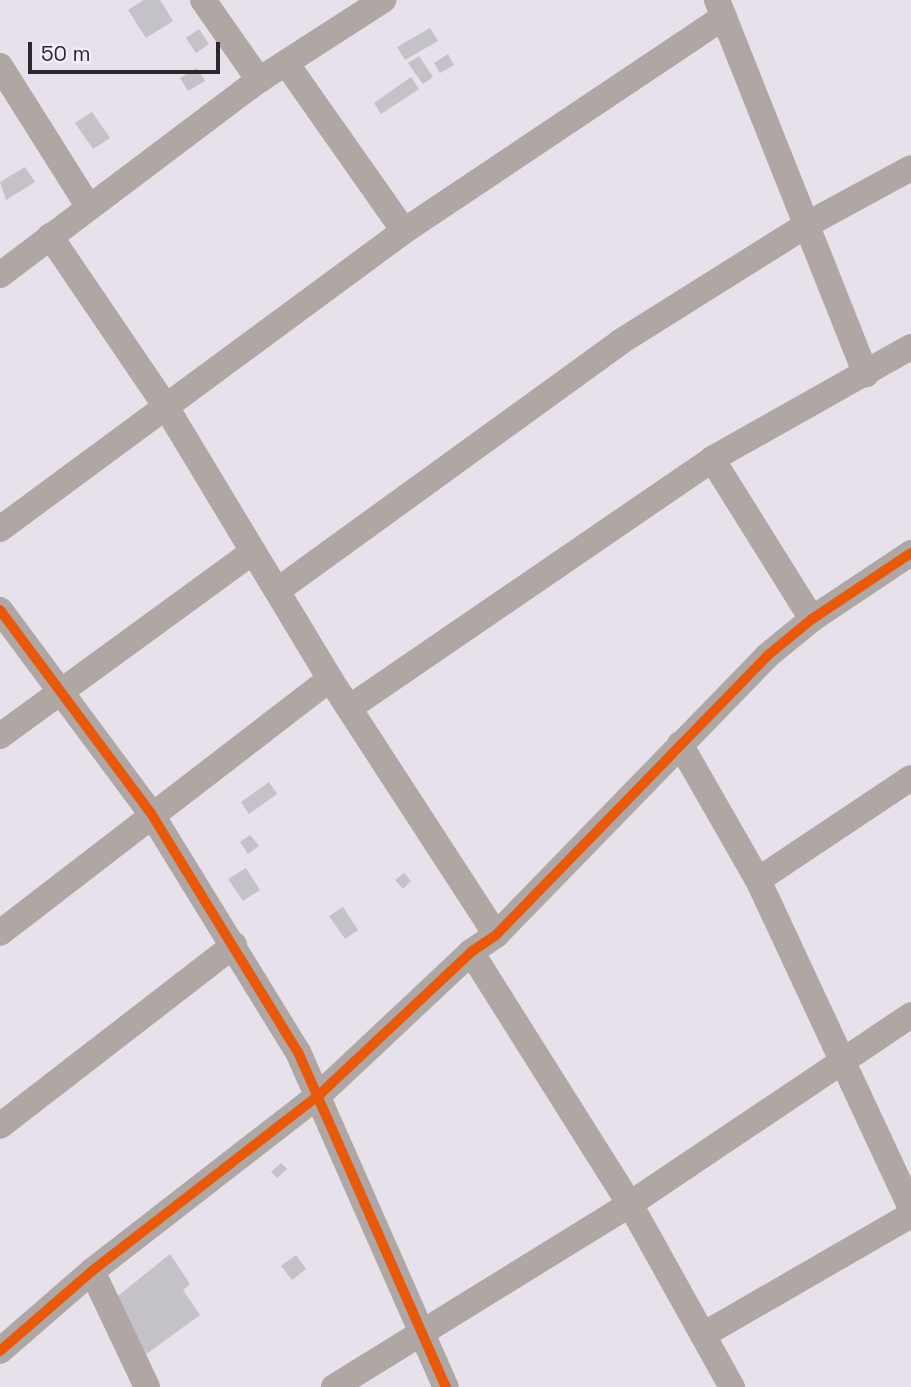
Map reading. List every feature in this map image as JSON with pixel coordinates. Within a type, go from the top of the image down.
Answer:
[{"type":"street","points":[[203,0],[259,80]]},
{"type":"street","points":[[0,275],[88,206],[259,80],[383,0]]},
{"type":"street","points":[[0,529],[404,231],[721,8],[866,374]]},
{"type":"street","points":[[286,63],[404,231]]},
{"type":"street","points":[[0,66],[88,206]]},
{"type":"street","points":[[278,590],[620,342],[808,224],[911,168]]},
{"type":"street","points":[[50,236],[166,407],[330,679],[496,935]]},
{"type":"street","points":[[349,708],[712,459],[911,348]]},
{"type":"street","points":[[712,459],[811,619]]},
{"type":"street","points":[[0,736],[252,552]]},
{"type":"street","points":[[1,1348],[92,1271],[320,1094],[471,952],[496,935],[767,656],[811,619],[911,552]]},
{"type":"street","points":[[0,610],[152,815],[234,945],[320,1094],[446,1387]]},
{"type":"street","points":[[0,933],[330,679]]},
{"type":"street","points":[[680,744],[758,880],[911,1208]]},
{"type":"street","points":[[758,880],[911,778]]},
{"type":"street","points":[[0,1126],[234,945]]},
{"type":"street","points":[[471,952],[630,1205],[732,1387]]},
{"type":"street","points":[[334,1387],[630,1205],[911,1015]]},
{"type":"street","points":[[703,1335],[911,1215]]},
{"type":"street","points":[[92,1271],[146,1387]]},
{"type":"building","points":[[144,0],[160,0],[173,21],[146,38],[128,10]]},
{"type":"building","points":[[430,28],[438,41],[405,60],[397,47]]},
{"type":"building","points":[[199,29],[209,44],[196,53],[186,38]]},
{"type":"building","points":[[448,54],[454,65],[440,73],[434,63]]},
{"type":"building","points":[[419,56],[433,77],[423,84],[408,63]]},
{"type":"building","points":[[197,68],[205,81],[188,91],[180,78]]},
{"type":"building","points":[[411,77],[419,89],[381,114],[374,103]]},
{"type":"building","points":[[92,112],[110,138],[93,149],[75,123]]},
{"type":"building","points":[[25,167],[35,182],[6,200],[0,182]]},
{"type":"building","points":[[269,782],[277,794],[249,814],[241,802]]},
{"type":"building","points":[[250,835],[259,846],[248,854],[240,842]]},
{"type":"building","points":[[246,868],[260,890],[243,901],[228,879]]},
{"type":"building","points":[[404,873],[411,881],[403,889],[395,880]]},
{"type":"building","points":[[343,907],[358,930],[345,939],[329,916]]},
{"type":"building","points":[[281,1163],[287,1169],[277,1178],[271,1172]]},
{"type":"building","points":[[170,1254],[190,1284],[183,1290],[200,1315],[141,1358],[108,1304]]},
{"type":"building","points":[[296,1255],[306,1269],[292,1280],[281,1266]]},
{"type":"cycle path","points":[[0,1351],[92,1271],[320,1094],[471,952],[496,935],[767,656],[812,619],[911,553]]},
{"type":"cycle path","points":[[0,610],[152,815],[298,1052],[446,1387]]}]
